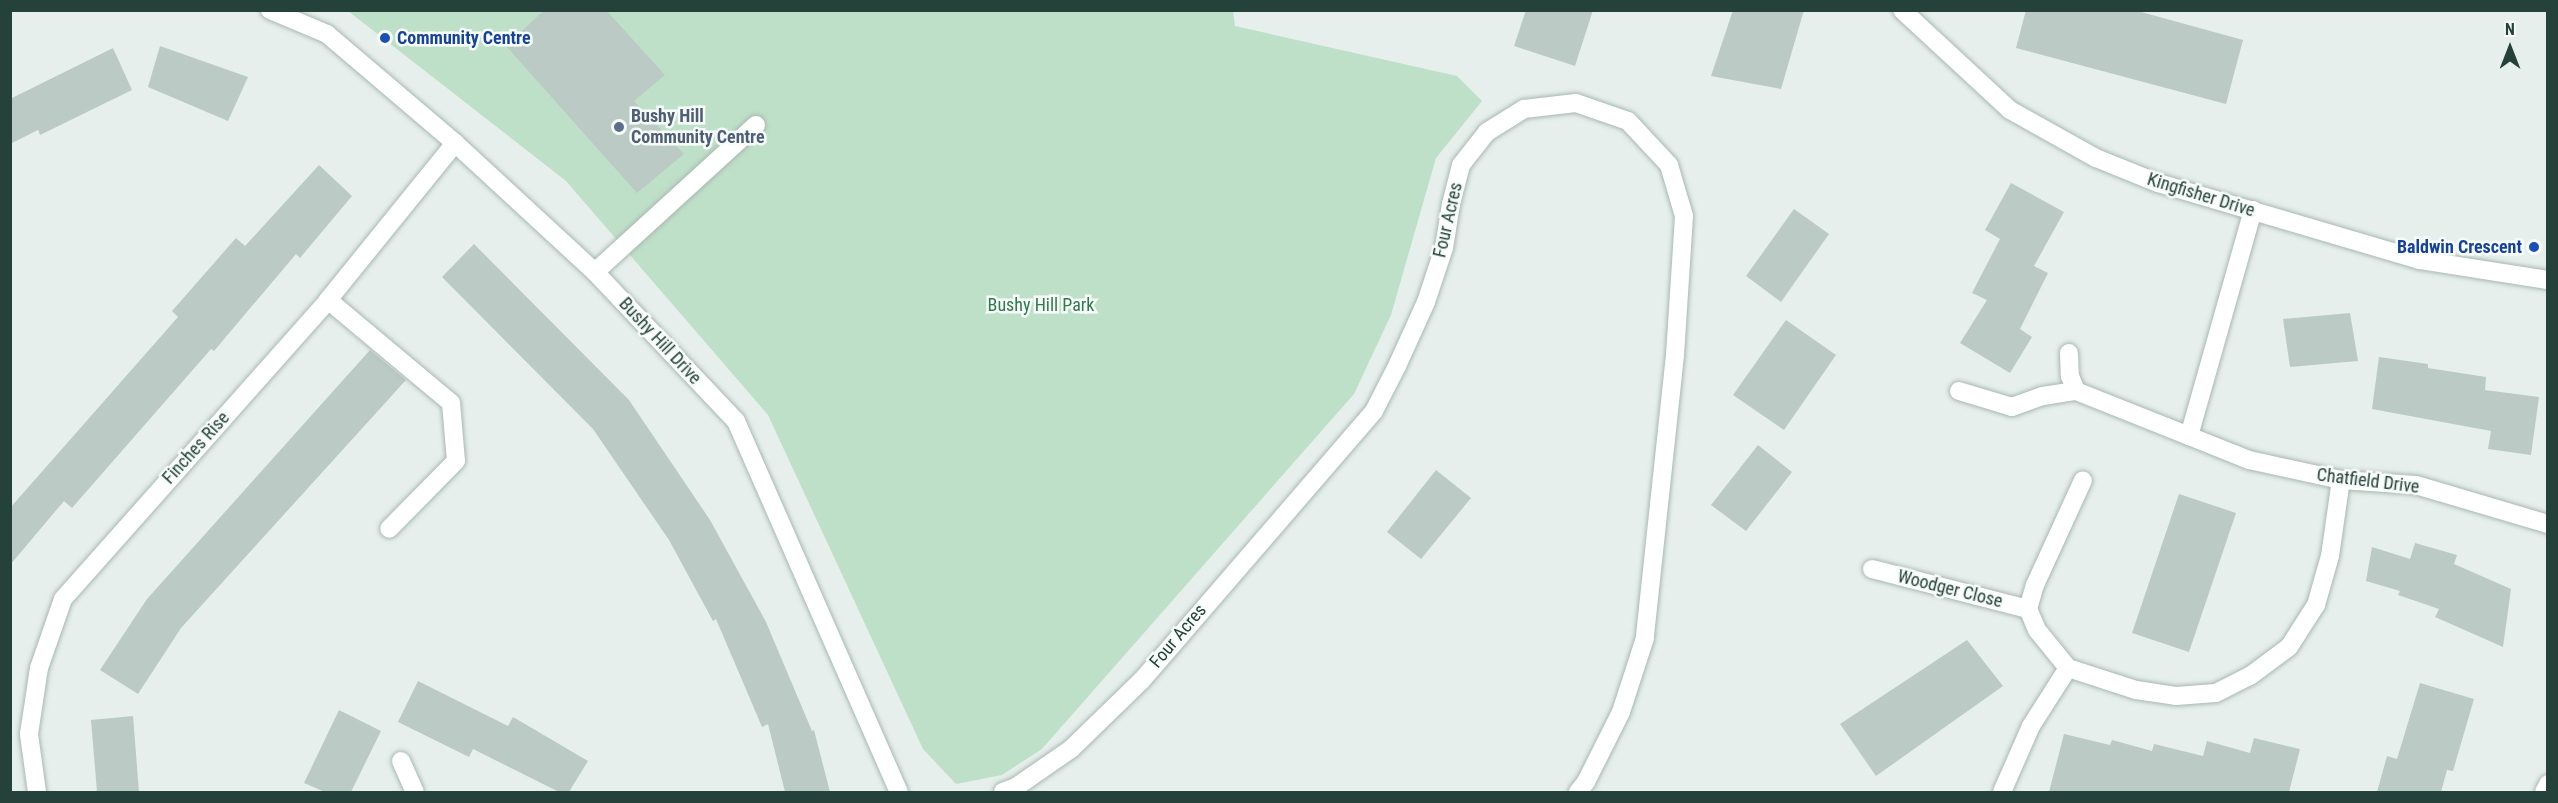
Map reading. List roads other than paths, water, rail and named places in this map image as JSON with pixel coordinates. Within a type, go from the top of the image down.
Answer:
[{"type":"street","name":"Bushy Hill Drive","points":[[270,10],[327,34],[455,143],[595,272],[736,421],[899,792]]},
{"type":"street","name":"Kingfisher Drive","points":[[1902,10],[2010,110],[2096,158],[2158,183],[2420,260],[2547,280]]},
{"type":"street","name":"Four Acres","points":[[1003,792],[1016,787],[1071,750],[1142,680],[1374,411],[1426,302],[1444,248],[1451,204],[1461,165],[1487,132],[1524,109],[1576,103],[1628,121],[1669,165],[1684,216],[1675,355],[1646,638],[1621,712],[1586,782],[1578,792]]},
{"type":"street","points":[[595,272],[756,125]]},
{"type":"street","name":"Finches Rise","points":[[37,792],[29,734],[39,668],[63,599],[328,300],[455,143]]},
{"type":"street","points":[[2189,436],[2253,210]]},
{"type":"street","points":[[328,300],[451,403],[456,461],[389,530]]},
{"type":"street","points":[[1959,391],[2012,407],[2043,396],[2076,391],[2070,376],[2069,353]]},
{"type":"street","name":"Chatfield Drive","points":[[2076,391],[2249,460],[2341,480],[2416,485],[2547,524]]},
{"type":"street","name":"Woodger Close","points":[[2068,668],[2037,630],[2028,609],[2036,585],[2084,480]]},
{"type":"street","points":[[2002,792],[2031,726],[2068,668],[2136,690],[2176,696],[2217,693],[2250,676],[2289,647],[2316,605],[2330,556],[2341,480]]},
{"type":"street","name":"Woodger Close","points":[[1872,569],[2028,609]]},
{"type":"street","points":[[401,761],[416,792]]},
{"type":"street","points":[[2544,792],[2547,784]]},
{"type":"place","name":"Community Centre","points":[[385,38]]},
{"type":"place","name":"Bushy Hill Community Centre","points":[[619,127]]},
{"type":"place","name":"Baldwin Crescent","points":[[2534,247]]},
{"type":"park label","name":"Bushy Hill Park","points":[[1041,305]]}]
